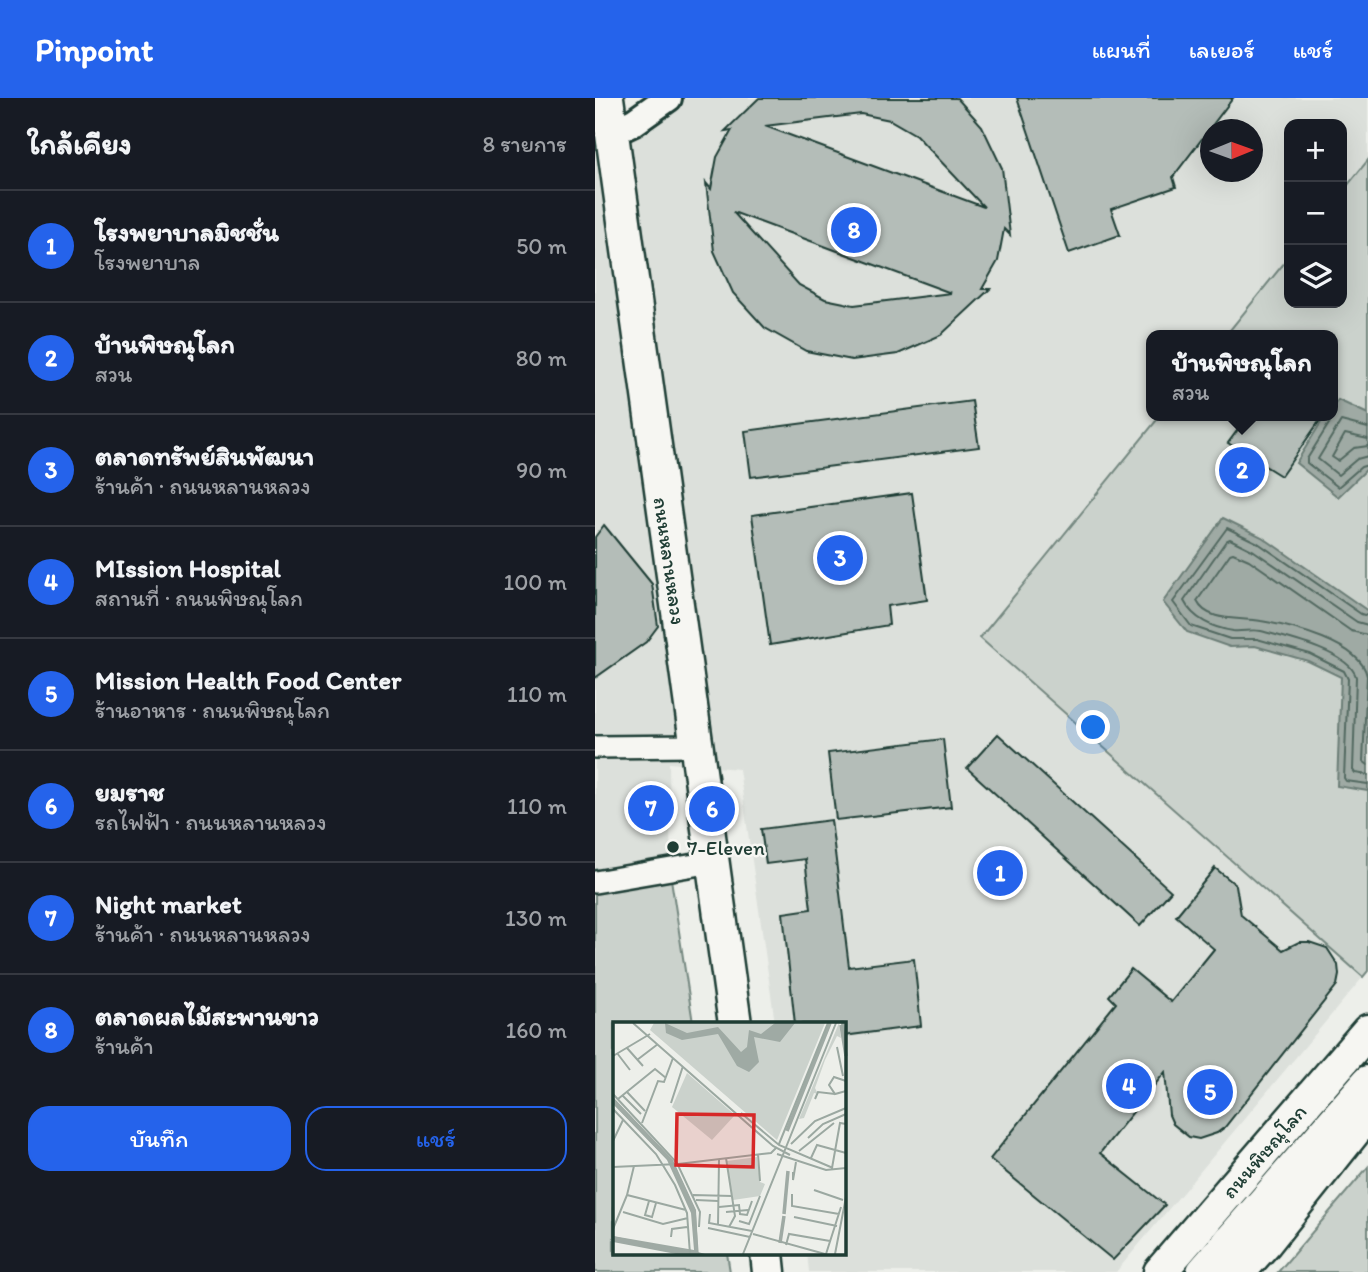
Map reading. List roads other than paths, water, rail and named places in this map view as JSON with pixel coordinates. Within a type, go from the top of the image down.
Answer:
[{"type":"main road","name":"ถนนหลานหลวง","points":[[607,100],[603,137],[696,746],[735,1022]]},
{"type":"main road","name":"ถนนพิษณุโลก","points":[[1160,1272],[1368,1031]]},
{"type":"main road","points":[[1203,1272],[1368,1082]]},
{"type":"main road","points":[[1239,1272],[1368,1114]]},
{"type":"main road","points":[[767,1254],[769,1272]]},
{"type":"street","points":[[603,137],[634,122],[668,98]]},
{"type":"street","points":[[595,747],[696,746]]},
{"type":"street","points":[[595,882],[712,862]]},
{"type":"water","points":[[1338,400],[1368,414],[1368,468],[1338,497],[1296,463],[1322,421],[1338,421]]},
{"type":"water","points":[[1223,518],[1262,537],[1368,611],[1368,791],[1337,786],[1341,677],[1308,661],[1255,646],[1230,647],[1187,632],[1163,602]]},
{"type":"place","name":"ตลาดผลไม้สะพานขาว","points":[[854,230]]},
{"type":"place","name":"บ้านพิษณุโลก","points":[[1242,470]]},
{"type":"place","name":"ตลาดทรัพย์สินพัฒนา","points":[[840,558]]},
{"type":"place","name":"Night market","points":[[651,808]]},
{"type":"place","name":"ยมราช","points":[[712,809]]},
{"type":"place","name":"7-Eleven","points":[[673,847]]},
{"type":"place","name":"โรงพยาบาลมิชชั่น","points":[[1000,873]]},
{"type":"place","name":"MIssion Hospital","points":[[1129,1086]]},
{"type":"place","name":"Mission Health Food Center","points":[[1210,1092]]}]
